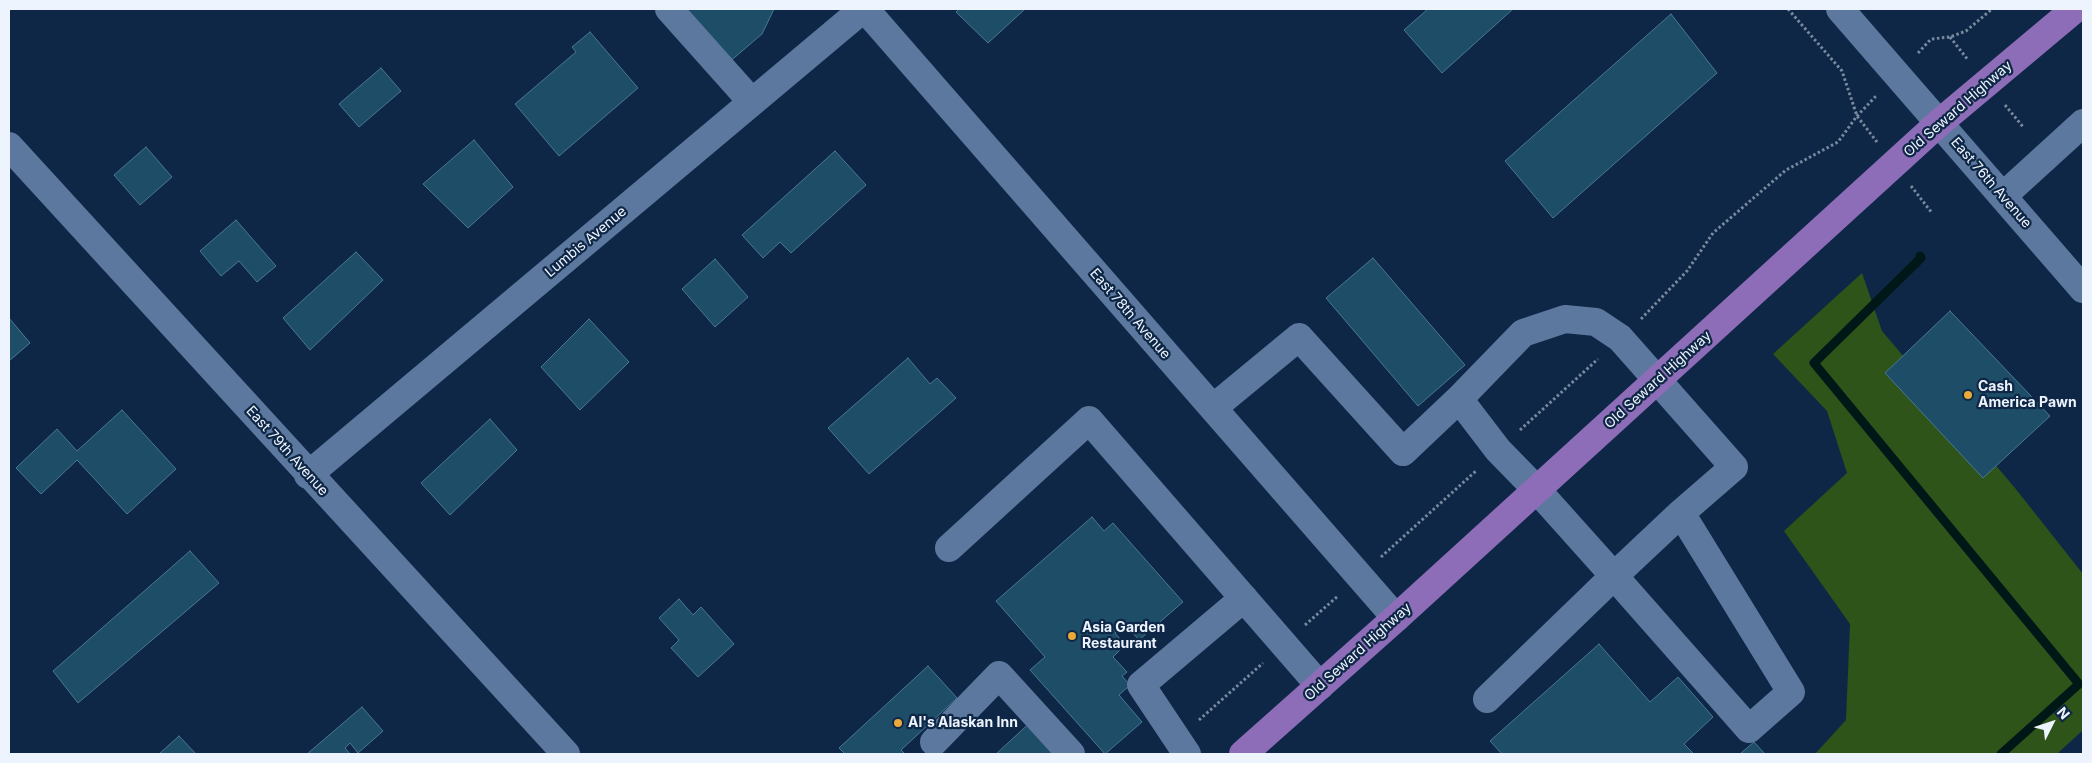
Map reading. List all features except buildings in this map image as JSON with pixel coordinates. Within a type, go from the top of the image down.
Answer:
[{"type":"main road","name":"Old Seward Highway","points":[[1243,754],[1396,618],[1939,123],[2072,10]]},
{"type":"street","points":[[669,9],[752,102]]},
{"type":"street","name":"Lumbis Avenue","points":[[308,475],[864,9]]},
{"type":"street","name":"East 78th Avenue","points":[[864,9],[1396,618]]},
{"type":"street","name":"East 76th Avenue","points":[[1840,9],[2083,289]]},
{"type":"street","points":[[2003,196],[2083,123]]},
{"type":"street","name":"East 79th Avenue","points":[[9,146],[308,475],[566,754]]},
{"type":"street","points":[[1212,408],[1299,337],[1402,452],[1459,399],[1523,333],[1564,319],[1596,322],[1620,338],[1734,467],[1681,513],[1487,699]]},
{"type":"street","points":[[1459,399],[1498,450],[1537,490],[1749,729],[1791,692],[1681,513]]},
{"type":"street","points":[[949,548],[1089,420],[1320,686]]},
{"type":"street","points":[[1187,754],[1142,685],[1244,598]]},
{"type":"street","points":[[934,742],[999,675],[1071,754]]},
{"type":"path","points":[[1788,9],[1842,71],[1857,116]]},
{"type":"green space","points":[[1862,273],[1882,331],[2015,488],[2083,574],[2083,730],[2057,754],[1815,754],[1846,720],[1850,624],[1784,531],[1847,473],[1827,411],[1773,354]]},
{"type":"waterway","points":[[1920,256],[1921,258],[1814,363],[2079,684],[2001,754]]},
{"type":"place","name":"Cash America Pawn","points":[[1968,395]]},
{"type":"place","name":"Asia Garden Restaurant","points":[[1072,636]]},
{"type":"place","name":"Al's Alaskan Inn","points":[[898,723]]}]
